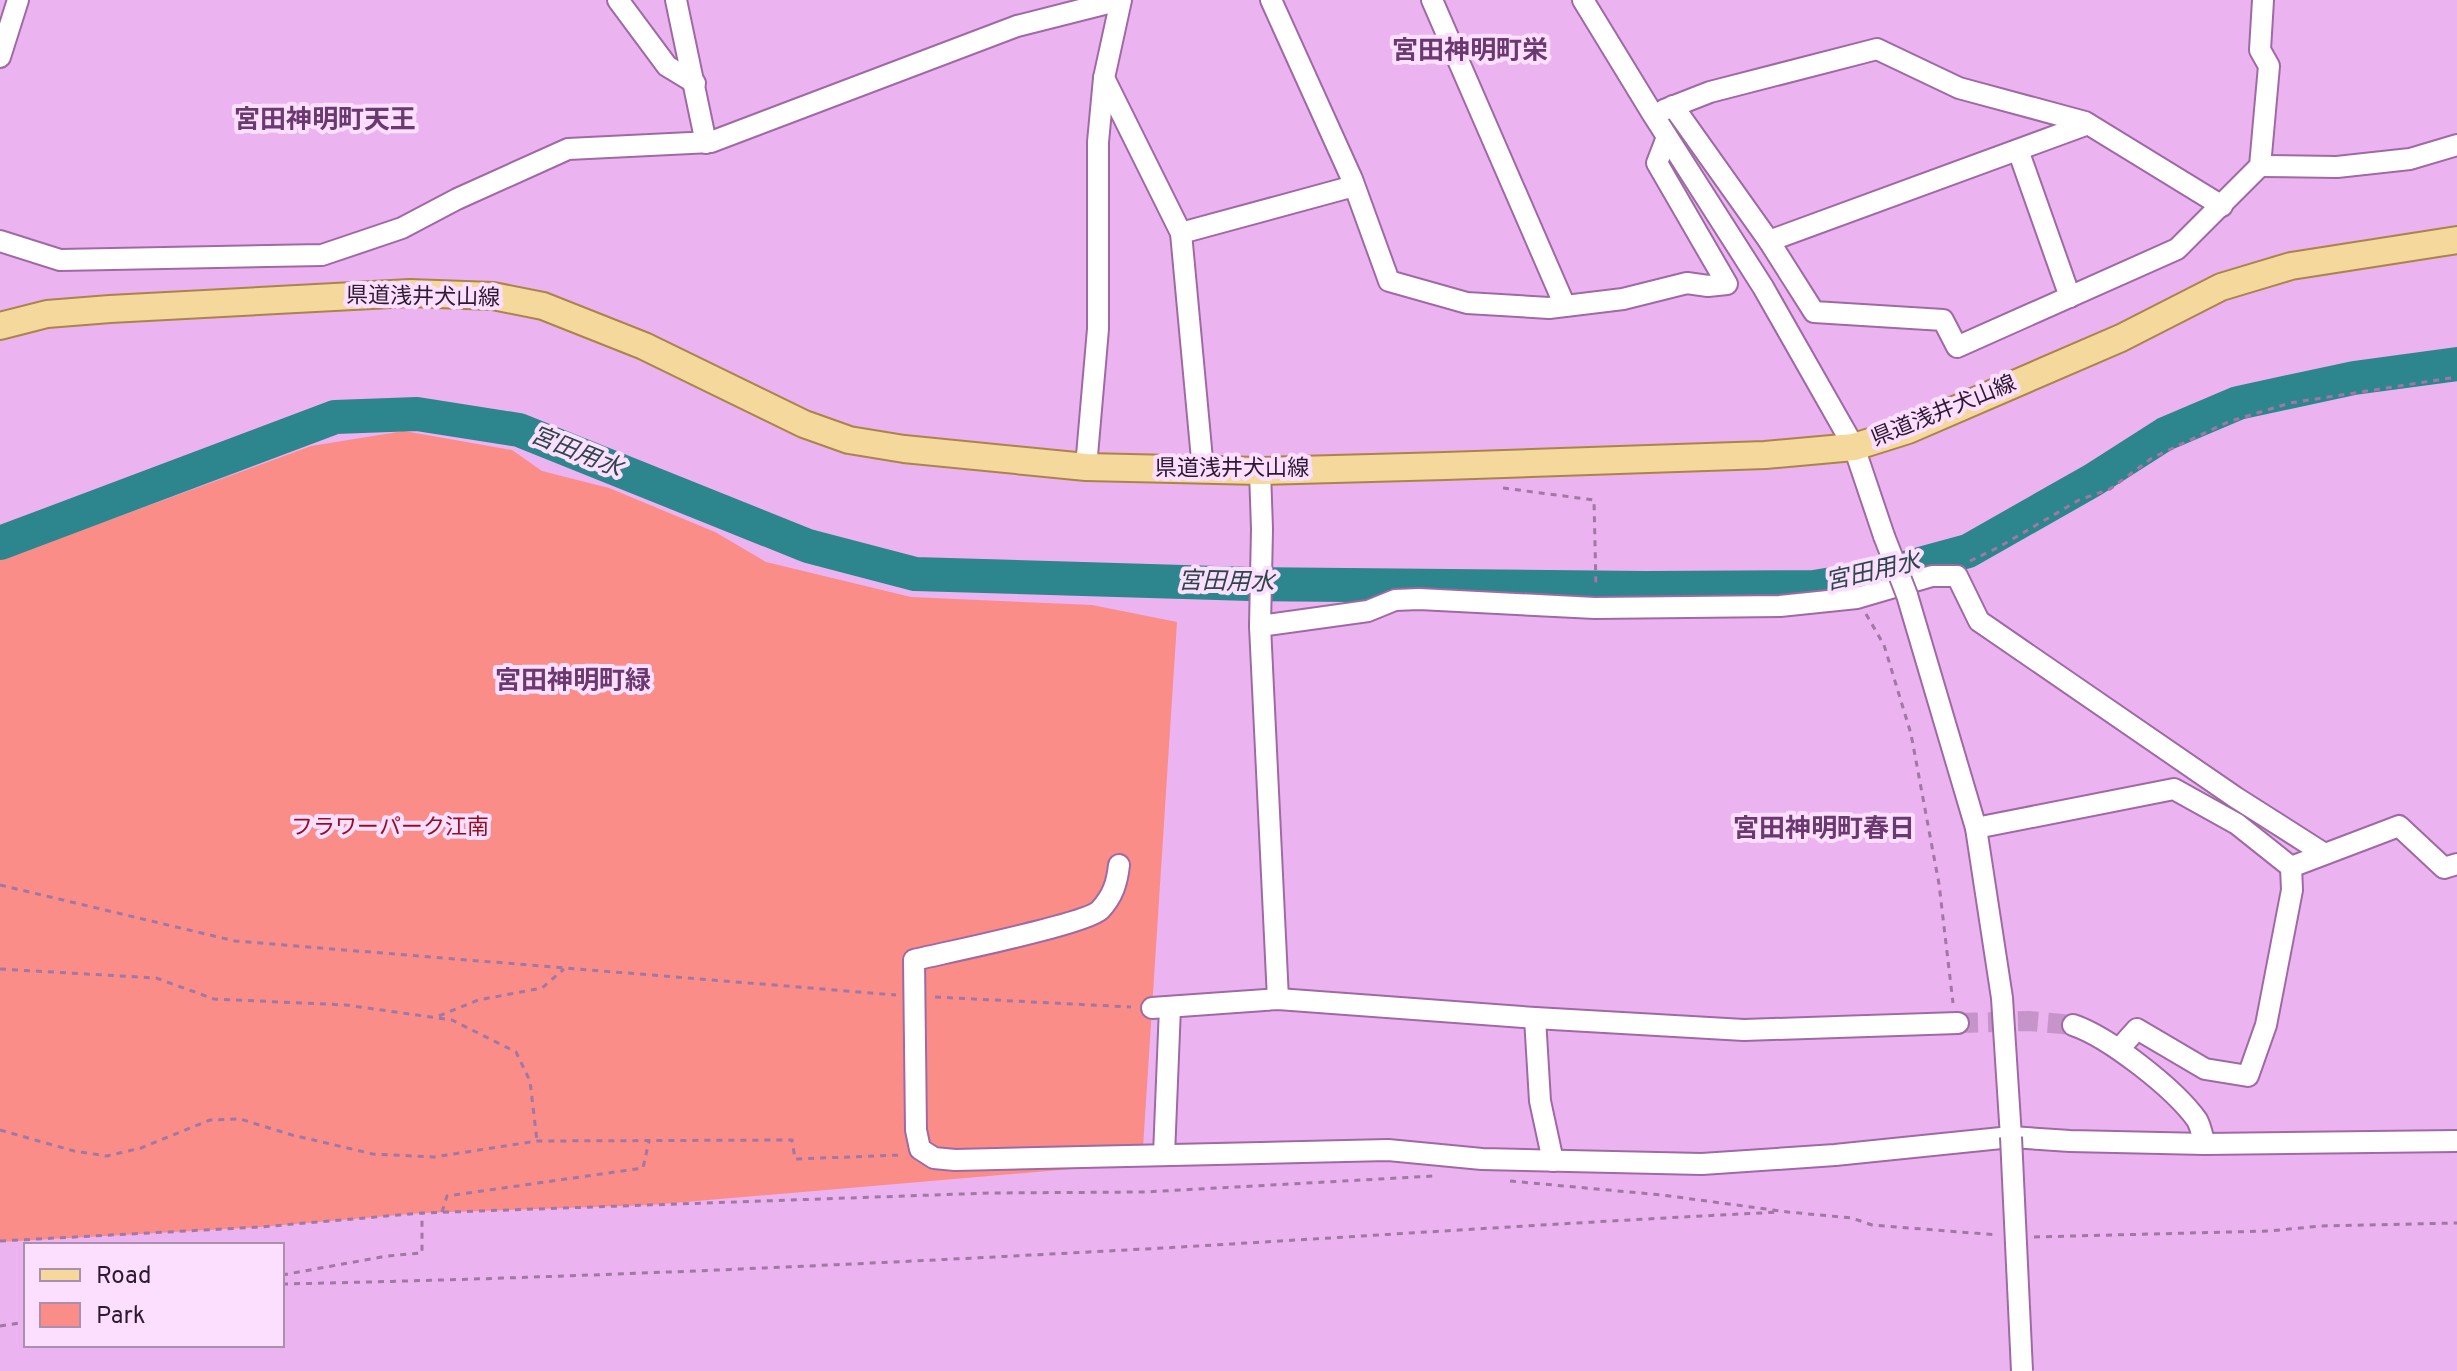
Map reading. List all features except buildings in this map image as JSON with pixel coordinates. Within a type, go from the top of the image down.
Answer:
[{"type":"main road","name":"県道浅井犬山線","points":[[0,326],[47,314],[110,309],[410,293],[493,296],[543,306],[644,346],[804,424],[849,440],[904,449],[1086,467],[1260,471],[1765,455],[1854,447],[1908,430],[2121,338],[2221,287],[2291,266],[2457,240]]},
{"type":"street","points":[[0,57],[18,0]]},
{"type":"street","points":[[618,0],[667,66],[695,83]]},
{"type":"street","points":[[676,0],[706,143]]},
{"type":"street","points":[[0,241],[60,260],[322,255],[402,228],[457,199],[568,149],[706,143],[1017,26],[1120,0],[1104,78],[1098,142],[1098,329],[1086,467]]},
{"type":"street","points":[[1271,0],[1354,186],[1389,281],[1467,303],[1549,308],[1623,299],[1687,283],[1708,286],[1727,284],[1657,163],[1667,137]]},
{"type":"street","points":[[1432,0],[1565,306]]},
{"type":"street","points":[[1583,0],[1763,287],[1854,447],[1907,595],[1976,828],[2002,998],[2022,1371]]},
{"type":"street","points":[[1673,106],[1769,241],[1814,312],[1943,320],[1957,347],[2177,249],[2260,166],[2269,66],[2260,50],[2263,0]]},
{"type":"street","points":[[1653,114],[1710,92],[1877,49],[1959,88],[2088,124],[2222,206]]},
{"type":"street","points":[[1104,78],[1181,233],[1203,470]]},
{"type":"street","points":[[1769,241],[2088,124]]},
{"type":"street","points":[[2260,166],[2337,167],[2366,164],[2410,159],[2457,145]]},
{"type":"street","points":[[2018,150],[2070,297]]},
{"type":"street","points":[[1181,233],[1354,186]]},
{"type":"street","points":[[1260,471],[1260,626],[1278,999]]},
{"type":"street","points":[[1260,626],[1368,611],[1395,600],[1419,599],[1626,608],[1780,606],[1857,598],[1932,576],[1957,576],[1979,621],[2235,797],[2323,853]]},
{"type":"street","points":[[1976,828],[2174,789],[2237,824],[2291,867],[2292,890],[2266,1025],[2248,1076],[2205,1069],[2137,1029],[2119,1049]]},
{"type":"street","points":[[2291,867],[2399,826],[2444,868],[2457,864]]},
{"type":"street","points":[[1119,865],[1116,888],[1098,912],[914,960],[916,1130],[920,1149],[934,1158],[955,1160],[1388,1150],[1482,1159],[1702,1164],[1835,1155],[2011,1137],[2205,1144],[2457,1141]]},
{"type":"street","points":[[1164,1155],[1161,1008],[1278,999],[1744,1030],[1956,1022]]},
{"type":"street","points":[[1535,1018],[1540,1101],[1553,1161]]},
{"type":"street","points":[[2073,1025],[2119,1049],[2176,1096],[2198,1122],[2205,1144]]},
{"type":"path","points":[[1957,576],[1968,562],[2079,500],[2110,489],[2152,458],[2228,422],[2290,403],[2457,377]]},
{"type":"path","points":[[1495,487],[1594,500],[1596,599]]},
{"type":"path","points":[[1857,598],[1884,645],[1911,734],[1939,884],[1956,1022]]},
{"type":"path","points":[[0,885],[235,941],[914,996],[1161,1008]]},
{"type":"path","points":[[435,1018],[478,1000],[542,988],[565,968]]},
{"type":"path","points":[[0,969],[156,978],[214,999],[346,1005],[452,1020],[516,1052],[530,1081],[537,1141]]},
{"type":"path","points":[[0,1130],[74,1151],[107,1156],[141,1148],[210,1120],[240,1119],[373,1154],[434,1157],[537,1141],[792,1140],[795,1159],[904,1155],[920,1149]]},
{"type":"path","points":[[442,1212],[447,1196],[643,1168],[649,1141]]},
{"type":"path","points":[[0,1241],[260,1227],[442,1212],[974,1193],[1145,1192],[1442,1175]]},
{"type":"path","points":[[1499,1180],[1555,1186]]},
{"type":"path","points":[[284,1284],[551,1276],[1164,1248],[1514,1225],[1788,1212]]},
{"type":"path","points":[[284,1275],[387,1256],[422,1253],[422,1213]]},
{"type":"path","points":[[0,1326],[24,1322]]},
{"type":"green space","name":"フラワーパーク江南","points":[[404,431],[512,450],[542,471],[609,488],[715,532],[766,562],[911,597],[1092,605],[1177,622],[1142,1163],[650,1205],[422,1213],[260,1227],[0,1242],[0,560],[311,446]]},
{"type":"waterway","name":"宮田用水","points":[[0,543],[335,417],[417,414],[519,430],[808,546],[915,574],[1250,584],[1814,587],[1869,578],[1968,551],[2093,480],[2165,434],[2238,403],[2354,378],[2457,364]]},
{"type":"tunnel","points":[[1958,1023],[2029,1021],[2073,1025]]},
{"type":"district","name":"宮田神明町栄","points":[[1470,52]]},
{"type":"district","name":"宮田神明町天王","points":[[325,121]]},
{"type":"district","name":"宮田神明町緑","points":[[573,682]]},
{"type":"district","name":"宮田神明町春日","points":[[1824,830]]}]
